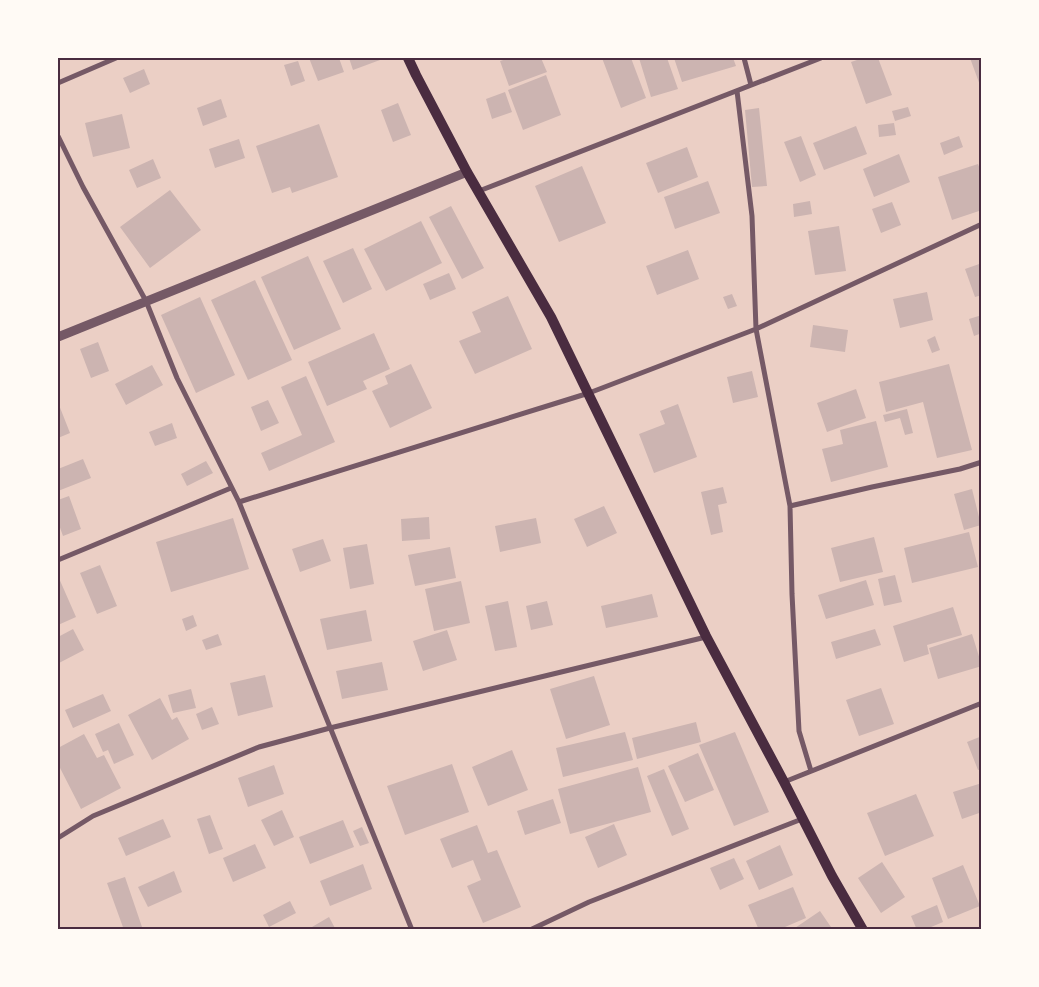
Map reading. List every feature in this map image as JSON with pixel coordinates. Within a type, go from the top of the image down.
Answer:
[{"type":"main road","points":[[408,58],[466,172],[479,191],[551,317],[706,636],[832,876],[863,930]]},
{"type":"street","points":[[58,83],[116,58]]},
{"type":"street","points":[[744,58],[751,85]]},
{"type":"street","points":[[479,191],[821,58]]},
{"type":"street","points":[[737,91],[752,216],[756,329],[790,506],[799,731],[812,771]]},
{"type":"street","points":[[58,136],[83,188],[146,301],[177,378],[239,502],[412,930]]},
{"type":"street","points":[[58,337],[466,172]]},
{"type":"street","points":[[239,502],[589,393],[756,329],[982,224]]},
{"type":"street","points":[[790,506],[872,487],[960,470],[982,462]]},
{"type":"street","points":[[58,560],[231,488]]},
{"type":"street","points":[[58,838],[93,816],[259,747],[706,636]]},
{"type":"street","points":[[784,782],[982,703]]},
{"type":"street","points":[[530,930],[589,902],[802,819]]},
{"type":"shaded area","points":[[58,58],[981,58],[981,929],[58,929]]},
{"type":"building","points":[[309,58],[339,58],[344,72],[318,81]]},
{"type":"building","points":[[349,58],[379,58],[380,60],[353,70]]},
{"type":"building","points":[[510,58],[541,58],[547,72],[509,86],[500,61]]},
{"type":"building","points":[[602,58],[631,58],[646,98],[621,108]]},
{"type":"building","points":[[639,58],[667,58],[678,89],[651,97]]},
{"type":"building","points":[[674,58],[733,58],[736,66],[682,82]]},
{"type":"building","points":[[863,58],[878,58],[892,95],[866,104],[851,62]]},
{"type":"building","points":[[970,58],[982,58],[982,88],[981,88]]},
{"type":"building","points":[[298,61],[305,81],[291,86],[284,65]]},
{"type":"building","points":[[144,69],[150,84],[130,93],[123,78]]},
{"type":"building","points":[[546,75],[561,115],[523,130],[508,90]]},
{"type":"building","points":[[505,92],[512,112],[492,119],[486,99]]},
{"type":"building","points":[[221,99],[227,117],[203,126],[197,108]]},
{"type":"building","points":[[398,103],[411,135],[393,142],[381,110]]},
{"type":"building","points":[[908,107],[911,116],[895,121],[892,111]]},
{"type":"building","points":[[759,108],[767,186],[752,187],[745,110]]},
{"type":"building","points":[[122,114],[130,148],[93,157],[85,123]]},
{"type":"building","points":[[894,123],[896,135],[879,137],[878,125]]},
{"type":"building","points":[[319,124],[338,177],[292,193],[290,187],[272,193],[256,146]]},
{"type":"building","points":[[856,126],[867,154],[824,170],[813,143]]},
{"type":"building","points":[[801,136],[816,175],[800,182],[784,142]]},
{"type":"building","points":[[959,136],[963,147],[944,155],[940,143]]},
{"type":"building","points":[[239,139],[245,158],[215,168],[209,149]]},
{"type":"building","points":[[687,147],[698,177],[658,193],[646,163]]},
{"type":"building","points":[[899,154],[910,182],[874,197],[863,169]]},
{"type":"building","points":[[153,159],[161,178],[137,188],[129,170]]},
{"type":"building","points":[[978,164],[982,174],[982,210],[952,220],[938,177]]},
{"type":"building","points":[[582,166],[606,223],[559,242],[535,186]]},
{"type":"building","points":[[708,181],[720,213],[675,229],[664,197]]},
{"type":"building","points":[[170,190],[201,230],[150,268],[120,227]]},
{"type":"building","points":[[810,201],[812,214],[794,217],[793,204]]},
{"type":"building","points":[[892,202],[901,225],[881,233],[872,209]]},
{"type":"building","points":[[451,206],[484,268],[462,279],[429,217]]},
{"type":"building","points":[[421,221],[442,263],[386,291],[364,249]]},
{"type":"building","points":[[839,226],[846,271],[815,275],[808,231]]},
{"type":"building","points":[[353,248],[372,289],[343,303],[323,261]]},
{"type":"building","points":[[688,250],[699,279],[657,295],[646,266]]},
{"type":"building","points":[[308,256],[341,329],[294,350],[261,277]]},
{"type":"building","points":[[982,263],[982,295],[975,297],[965,269]]},
{"type":"building","points":[[449,273],[456,289],[430,300],[423,284]]},
{"type":"building","points":[[255,280],[292,360],[248,380],[211,300]]},
{"type":"building","points":[[927,292],[933,320],[900,328],[893,299]]},
{"type":"building","points":[[732,294],[737,306],[728,309],[723,297]]},
{"type":"building","points":[[508,296],[532,349],[475,374],[459,341],[481,332],[472,312]]},
{"type":"building","points":[[200,297],[235,375],[196,393],[161,315]]},
{"type":"building","points":[[982,315],[982,333],[974,336],[969,319]]},
{"type":"building","points":[[813,325],[848,330],[845,352],[810,347]]},
{"type":"building","points":[[374,333],[390,369],[363,381],[367,389],[327,406],[308,362]]},
{"type":"building","points":[[935,336],[940,350],[932,353],[927,340]]},
{"type":"building","points":[[98,342],[109,371],[91,378],[80,349]]},
{"type":"building","points":[[411,364],[432,408],[390,428],[372,391],[388,384],[385,376]]},
{"type":"building","points":[[949,364],[972,450],[937,458],[923,402],[886,412],[879,382]]},
{"type":"building","points":[[152,365],[163,385],[126,405],[115,384]]},
{"type":"building","points":[[752,371],[758,397],[733,403],[727,377]]},
{"type":"building","points":[[306,376],[335,442],[269,471],[261,453],[302,435],[281,387]]},
{"type":"building","points":[[856,389],[866,418],[827,432],[817,403]]},
{"type":"building","points":[[268,400],[279,423],[261,431],[251,407]]},
{"type":"building","points":[[678,404],[697,457],[654,473],[639,434],[665,424],[660,411]]},
{"type":"building","points":[[58,405],[70,433],[58,438]]},
{"type":"building","points":[[907,409],[913,433],[905,435],[900,418],[885,422],[883,415]]},
{"type":"building","points":[[876,421],[888,467],[831,482],[822,449],[843,444],[840,430]]},
{"type":"building","points":[[172,423],[177,438],[155,446],[149,432]]},
{"type":"building","points":[[83,459],[91,478],[58,491],[58,469]]},
{"type":"building","points":[[206,461],[213,473],[187,486],[181,474]]},
{"type":"building","points":[[723,487],[727,503],[718,505],[723,532],[711,535],[701,492]]},
{"type":"building","points":[[972,489],[981,525],[964,530],[954,494]]},
{"type":"building","points":[[69,496],[81,529],[63,536],[58,522],[58,500]]},
{"type":"building","points":[[604,506],[617,533],[587,547],[574,519]]},
{"type":"building","points":[[429,517],[430,539],[402,541],[401,519]]},
{"type":"building","points":[[233,518],[249,569],[171,592],[156,542]]},
{"type":"building","points":[[536,518],[541,543],[500,552],[495,526]]},
{"type":"building","points":[[969,532],[978,567],[912,583],[904,548]]},
{"type":"building","points":[[874,537],[883,572],[840,582],[831,548]]},
{"type":"building","points":[[323,539],[331,561],[300,572],[292,549]]},
{"type":"building","points":[[367,544],[374,584],[350,589],[343,548]]},
{"type":"building","points":[[450,547],[456,578],[415,586],[408,555]]},
{"type":"building","points":[[100,565],[117,606],[97,614],[80,573]]},
{"type":"building","points":[[895,575],[902,602],[884,606],[878,579]]},
{"type":"building","points":[[58,576],[76,617],[58,625]]},
{"type":"building","points":[[866,580],[874,605],[826,619],[818,595]]},
{"type":"building","points":[[461,581],[470,623],[434,631],[425,589]]},
{"type":"building","points":[[652,594],[658,617],[606,628],[601,606]]},
{"type":"building","points":[[508,601],[517,647],[495,651],[485,606]]},
{"type":"building","points":[[547,601],[553,625],[531,630],[526,606]]},
{"type":"building","points":[[953,607],[962,635],[927,645],[929,654],[904,662],[893,626]]},
{"type":"building","points":[[366,610],[372,641],[327,650],[320,619]]},
{"type":"building","points":[[193,615],[197,626],[186,631],[182,619]]},
{"type":"building","points":[[73,629],[84,650],[59,663],[58,637]]},
{"type":"building","points":[[875,629],[881,645],[836,659],[831,642]]},
{"type":"building","points":[[447,630],[457,660],[423,671],[413,641]]},
{"type":"building","points":[[218,634],[222,645],[206,650],[202,640]]},
{"type":"building","points":[[972,634],[982,666],[938,679],[929,648]]},
{"type":"building","points":[[382,662],[388,690],[342,699],[336,671]]},
{"type":"building","points":[[265,675],[273,707],[238,716],[230,683]]},
{"type":"building","points":[[594,676],[610,725],[566,739],[550,689]]},
{"type":"building","points":[[881,688],[894,724],[859,736],[846,700]]},
{"type":"building","points":[[191,689],[196,708],[173,713],[168,695]]},
{"type":"building","points":[[103,694],[111,711],[73,728],[65,710]]},
{"type":"building","points":[[160,698],[172,720],[177,717],[189,739],[152,760],[128,715]]},
{"type":"building","points":[[212,707],[219,724],[202,730],[196,714]]},
{"type":"building","points":[[696,722],[701,742],[637,759],[632,738]]},
{"type":"building","points":[[119,723],[134,755],[114,764],[108,750],[103,752],[95,734]]},
{"type":"building","points":[[625,732],[633,760],[563,777],[556,748]]},
{"type":"building","points":[[735,732],[769,812],[734,826],[699,745]]},
{"type":"building","points":[[84,734],[97,758],[104,755],[121,788],[81,809],[58,764],[58,748]]},
{"type":"building","points":[[982,736],[982,769],[978,770],[967,742]]},
{"type":"building","points":[[512,750],[528,790],[488,806],[472,767]]},
{"type":"building","points":[[698,753],[714,790],[685,802],[668,766]]},
{"type":"building","points":[[452,764],[469,812],[405,835],[387,786]]},
{"type":"building","points":[[274,765],[284,794],[248,807],[238,778]]},
{"type":"building","points":[[638,767],[651,812],[570,834],[558,789]]},
{"type":"building","points":[[664,769],[689,829],[672,836],[647,776]]},
{"type":"building","points":[[982,783],[982,812],[962,819],[953,792]]},
{"type":"building","points":[[916,794],[934,836],[885,856],[867,813]]},
{"type":"building","points":[[553,799],[561,823],[525,835],[517,811]]},
{"type":"building","points":[[282,810],[294,837],[274,846],[261,820]]},
{"type":"building","points":[[210,815],[223,849],[209,854],[197,819]]},
{"type":"building","points":[[163,819],[171,837],[126,856],[118,838]]},
{"type":"building","points":[[343,820],[354,847],[310,864],[299,837]]},
{"type":"building","points":[[614,824],[627,855],[598,868],[585,837]]},
{"type":"building","points":[[477,825],[488,853],[497,850],[521,907],[483,923],[467,886],[481,880],[473,860],[452,868],[440,839]]},
{"type":"building","points":[[362,827],[369,843],[360,846],[353,831]]},
{"type":"building","points":[[255,844],[266,868],[233,882],[223,858]]},
{"type":"building","points":[[780,845],[793,875],[759,890],[746,861]]},
{"type":"building","points":[[734,858],[744,879],[720,890],[710,868]]},
{"type":"building","points":[[882,862],[905,897],[881,913],[858,878]]},
{"type":"building","points":[[363,864],[372,889],[330,906],[320,881]]},
{"type":"building","points":[[963,865],[980,906],[948,919],[932,878]]},
{"type":"building","points":[[174,871],[182,892],[148,907],[138,887]]},
{"type":"building","points":[[125,877],[142,927],[133,930],[124,930],[107,883]]},
{"type":"building","points":[[793,887],[806,918],[778,930],[759,930],[748,905]]},
{"type":"building","points":[[290,901],[296,913],[269,927],[263,915]]},
{"type":"building","points":[[937,905],[943,922],[924,930],[917,930],[911,916]]},
{"type":"building","points":[[820,911],[833,930],[792,930]]},
{"type":"building","points":[[329,917],[336,930],[313,930],[312,927]]}]
